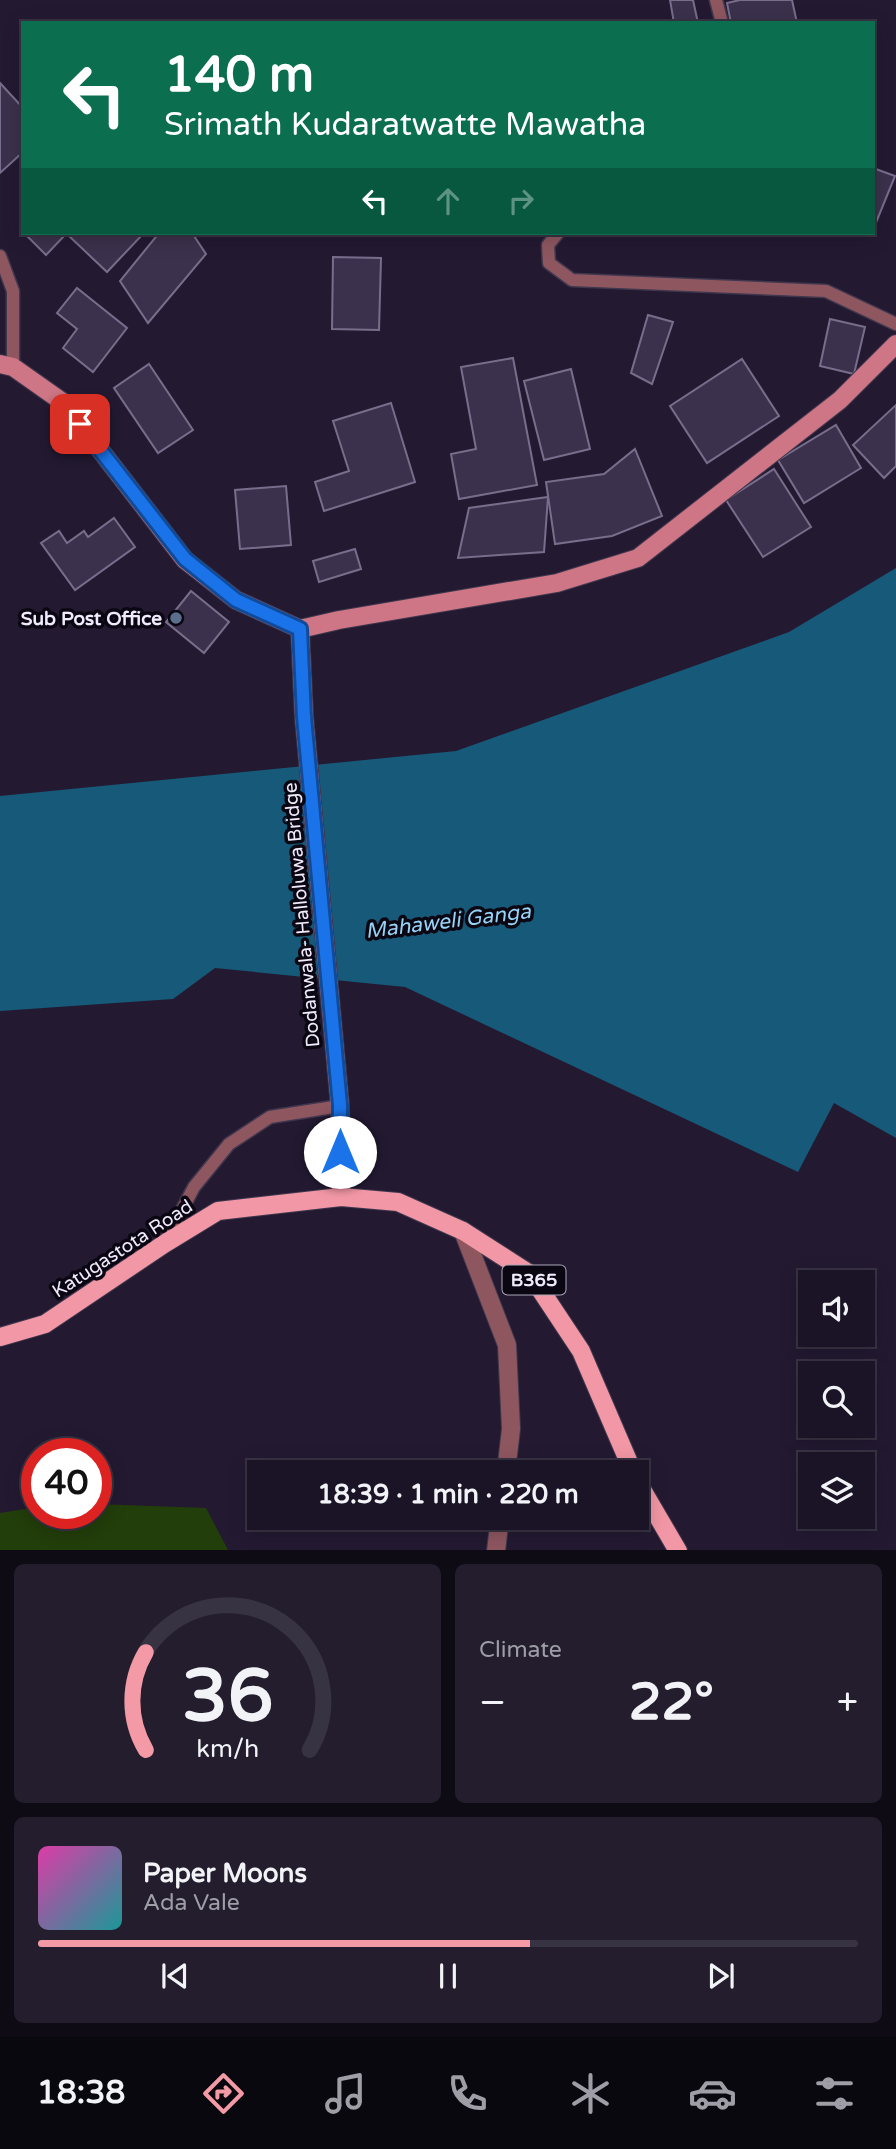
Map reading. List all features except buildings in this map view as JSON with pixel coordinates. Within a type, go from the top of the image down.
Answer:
[{"type":"main road","name":"Katugastota Road","points":[[0,1337],[45,1324],[218,1211],[341,1197],[398,1202],[463,1231],[530,1274],[581,1351],[628,1460]]},
{"type":"main road","points":[[649,1501],[678,1550]]},
{"type":"street","points":[[6,366],[64,403],[185,559],[236,600],[300,629],[352,617],[556,583],[638,558],[840,400],[896,344]]},
{"type":"street","name":"Dodanwala- Halloluwa Bridge","points":[[300,629],[304,717],[340,1105],[341,1197]]},
{"type":"street","points":[[463,1231],[507,1345],[511,1429],[507,1460]]},
{"type":"street","points":[[496,1550],[498,1530]]},
{"type":"lane","points":[[716,0],[721,21]]},
{"type":"lane","points":[[556,235],[548,245],[549,263],[572,280],[826,291],[896,324]]},
{"type":"lane","points":[[0,256],[13,291],[6,366]]},
{"type":"lane","points":[[164,1244],[194,1187],[229,1143],[270,1117],[340,1105]]},
{"type":"green space","points":[[112,1505],[206,1508],[228,1550],[0,1550],[0,1513],[21,1510],[21,1529],[112,1529]]},
{"type":"water","name":"Mahaweli Ganga","points":[[896,568],[896,1138],[834,1103],[798,1172],[405,987],[215,968],[173,999],[0,1011],[0,796],[456,751],[789,632]]},
{"type":"place","name":"Sub Post Office","points":[[176,618]]},
{"type":"route","points":[[80,424],[185,559],[236,600],[300,629],[304,717],[340,1105],[340,1152]]}]
